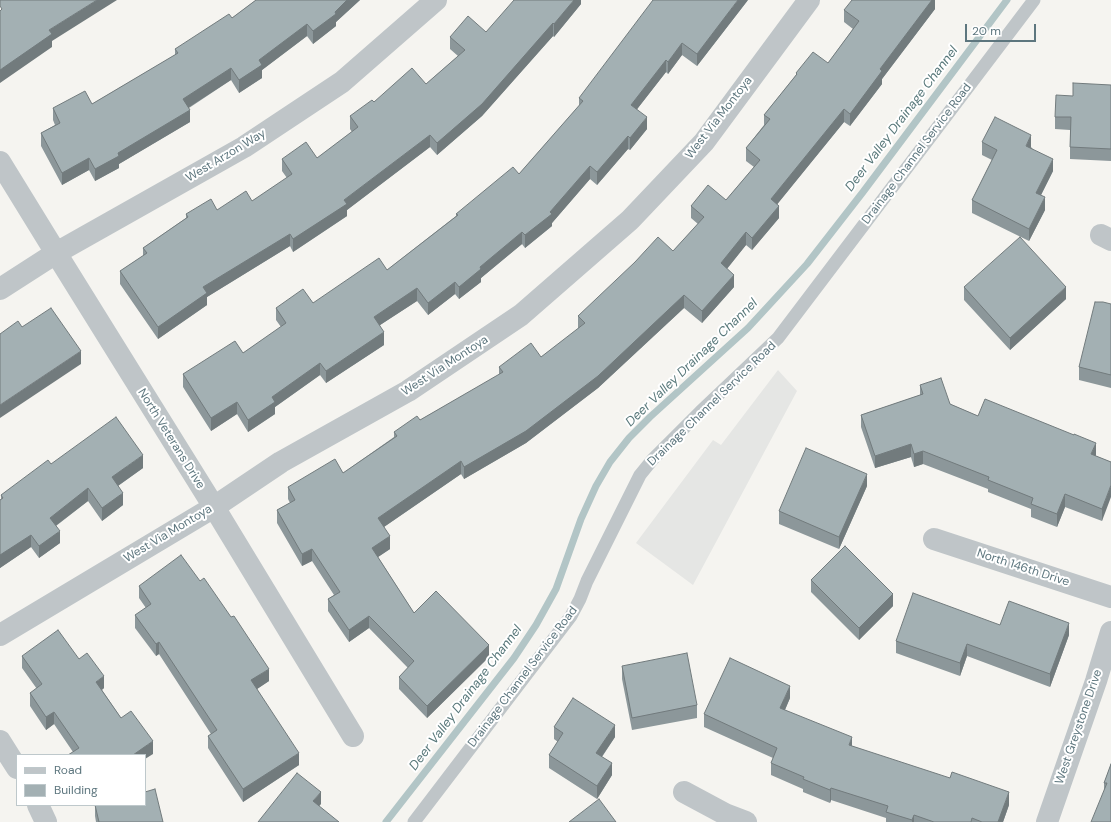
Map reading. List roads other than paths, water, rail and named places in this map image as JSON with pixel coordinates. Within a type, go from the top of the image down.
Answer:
[{"type":"street","name":"West Arzon Way","points":[[0,289],[56,254],[244,147],[342,82],[436,0]]},
{"type":"street","name":"West Via Montoya","points":[[0,636],[214,507],[281,462],[408,391],[521,315],[630,220],[704,142],[809,0]]},
{"type":"street","name":"North Veterans Drive","points":[[0,162],[214,507],[353,736]]},
{"type":"street","name":"North 146th Drive","points":[[934,539],[1111,597]]},
{"type":"street","name":"West Greystone Drive","points":[[1047,822],[1111,632]]},
{"type":"street","points":[[0,741],[16,766]]},
{"type":"street","points":[[684,792],[725,814],[746,822]]},
{"type":"street","points":[[38,806],[46,822]]},
{"type":"lane","name":"Drainage Channel Service Road","points":[[414,822],[571,616],[640,475],[653,459],[700,412],[778,338],[1034,0]]},
{"type":"waterway","name":"Deer Valley Drainage Channel","points":[[386,822],[514,658],[536,625],[556,589],[581,519],[596,486],[610,462],[629,438],[748,328],[807,264],[1007,0]]}]
